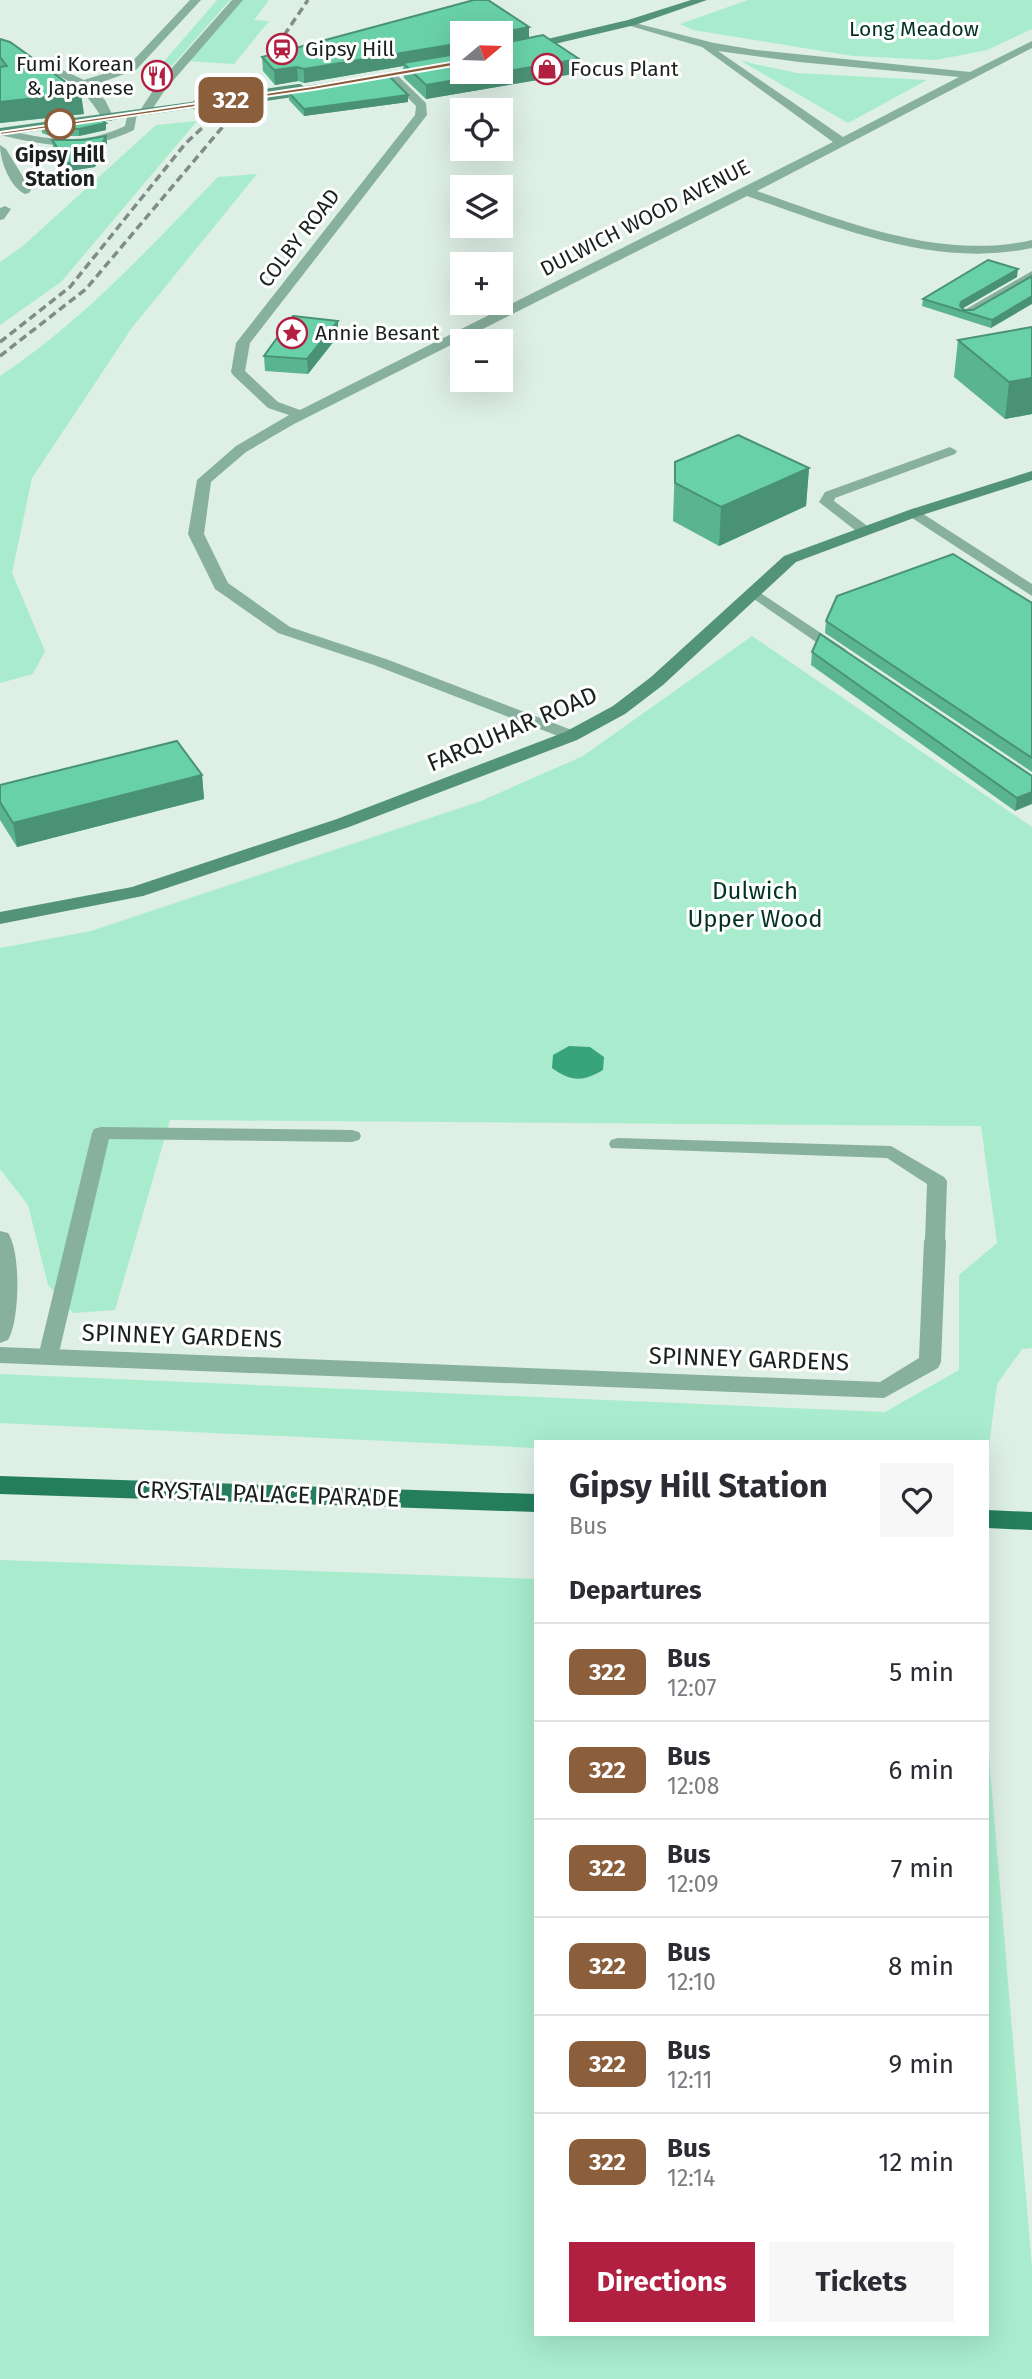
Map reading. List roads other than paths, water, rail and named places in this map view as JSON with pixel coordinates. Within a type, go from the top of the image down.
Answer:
[{"type":"main road","name":"CRYSTAL PALACE PARADE","points":[[0,1485],[534,1503]]},
{"type":"main road","points":[[989,1519],[1032,1521]]},
{"type":"street","points":[[85,84],[132,68],[196,0]]},
{"type":"street","points":[[145,112],[160,88],[238,0]]},
{"type":"street","points":[[513,52],[631,23],[702,0]]},
{"type":"street","points":[[631,23],[703,45],[815,61],[970,75]]},
{"type":"street","name":"DULWICH WOOD AVENUE","points":[[571,736],[380,662],[284,630],[221,586],[196,534],[204,480],[241,449],[301,415],[1032,44]]},
{"type":"street","points":[[703,45],[840,141]]},
{"type":"street","points":[[0,52],[85,84],[103,104],[108,118]]},
{"type":"street","points":[[354,82],[450,64]]},
{"type":"street","name":"COLBY ROAD","points":[[301,415],[273,405],[238,372],[243,343],[421,115],[422,105],[392,76]]},
{"type":"street","points":[[2,132],[304,89]]},
{"type":"street","points":[[0,149],[25,190]]},
{"type":"street","points":[[746,191],[898,240],[947,250],[980,251],[1032,244]]},
{"type":"street","name":"FARQUHAR ROAD","points":[[0,918],[136,892],[343,823],[571,736],[619,710],[657,681],[790,559],[914,513],[1032,475]]},
{"type":"street","points":[[914,513],[1032,592]]},
{"type":"street","points":[[0,1238],[3,1242],[6,1305],[0,1335]]},
{"type":"street","name":"SPINNEY GARDENS","points":[[0,1355],[884,1390],[930,1362],[935,1241]]},
{"type":"lane","points":[[2,132],[61,146],[109,139],[130,128],[132,114]]},
{"type":"lane","points":[[967,312],[1032,275]]},
{"type":"lane","points":[[865,531],[826,502],[830,495],[950,451]]},
{"type":"lane","points":[[752,592],[855,662]]},
{"type":"lane","name":"SPINNEY GARDENS","points":[[48,1357],[80,1214],[102,1133],[352,1136]]},
{"type":"lane","name":"SPINNEY GARDENS","points":[[618,1144],[891,1152],[937,1181],[935,1241]]},
{"type":"railway","points":[[270,56],[308,0]]},
{"type":"railway","points":[[0,356],[86,289],[236,111]]},
{"type":"railway","points":[[0,342],[70,287],[185,144],[216,115]]},
{"type":"place","name":"Gipsy Hill","points":[[282,49]]},
{"type":"place","name":"Focus Plant","points":[[547,69]]},
{"type":"place","name":"Fumi Korean & Japanese","points":[[157,76]]},
{"type":"place","name":"Gipsy Hill Station","points":[[60,124]]},
{"type":"place","name":"Annie Besant","points":[[292,333]]},
{"type":"park label","name":"Long Meadow","points":[[914,29]]},
{"type":"park label","name":"Dulwich Upper Wood","points":[[755,905]]}]
